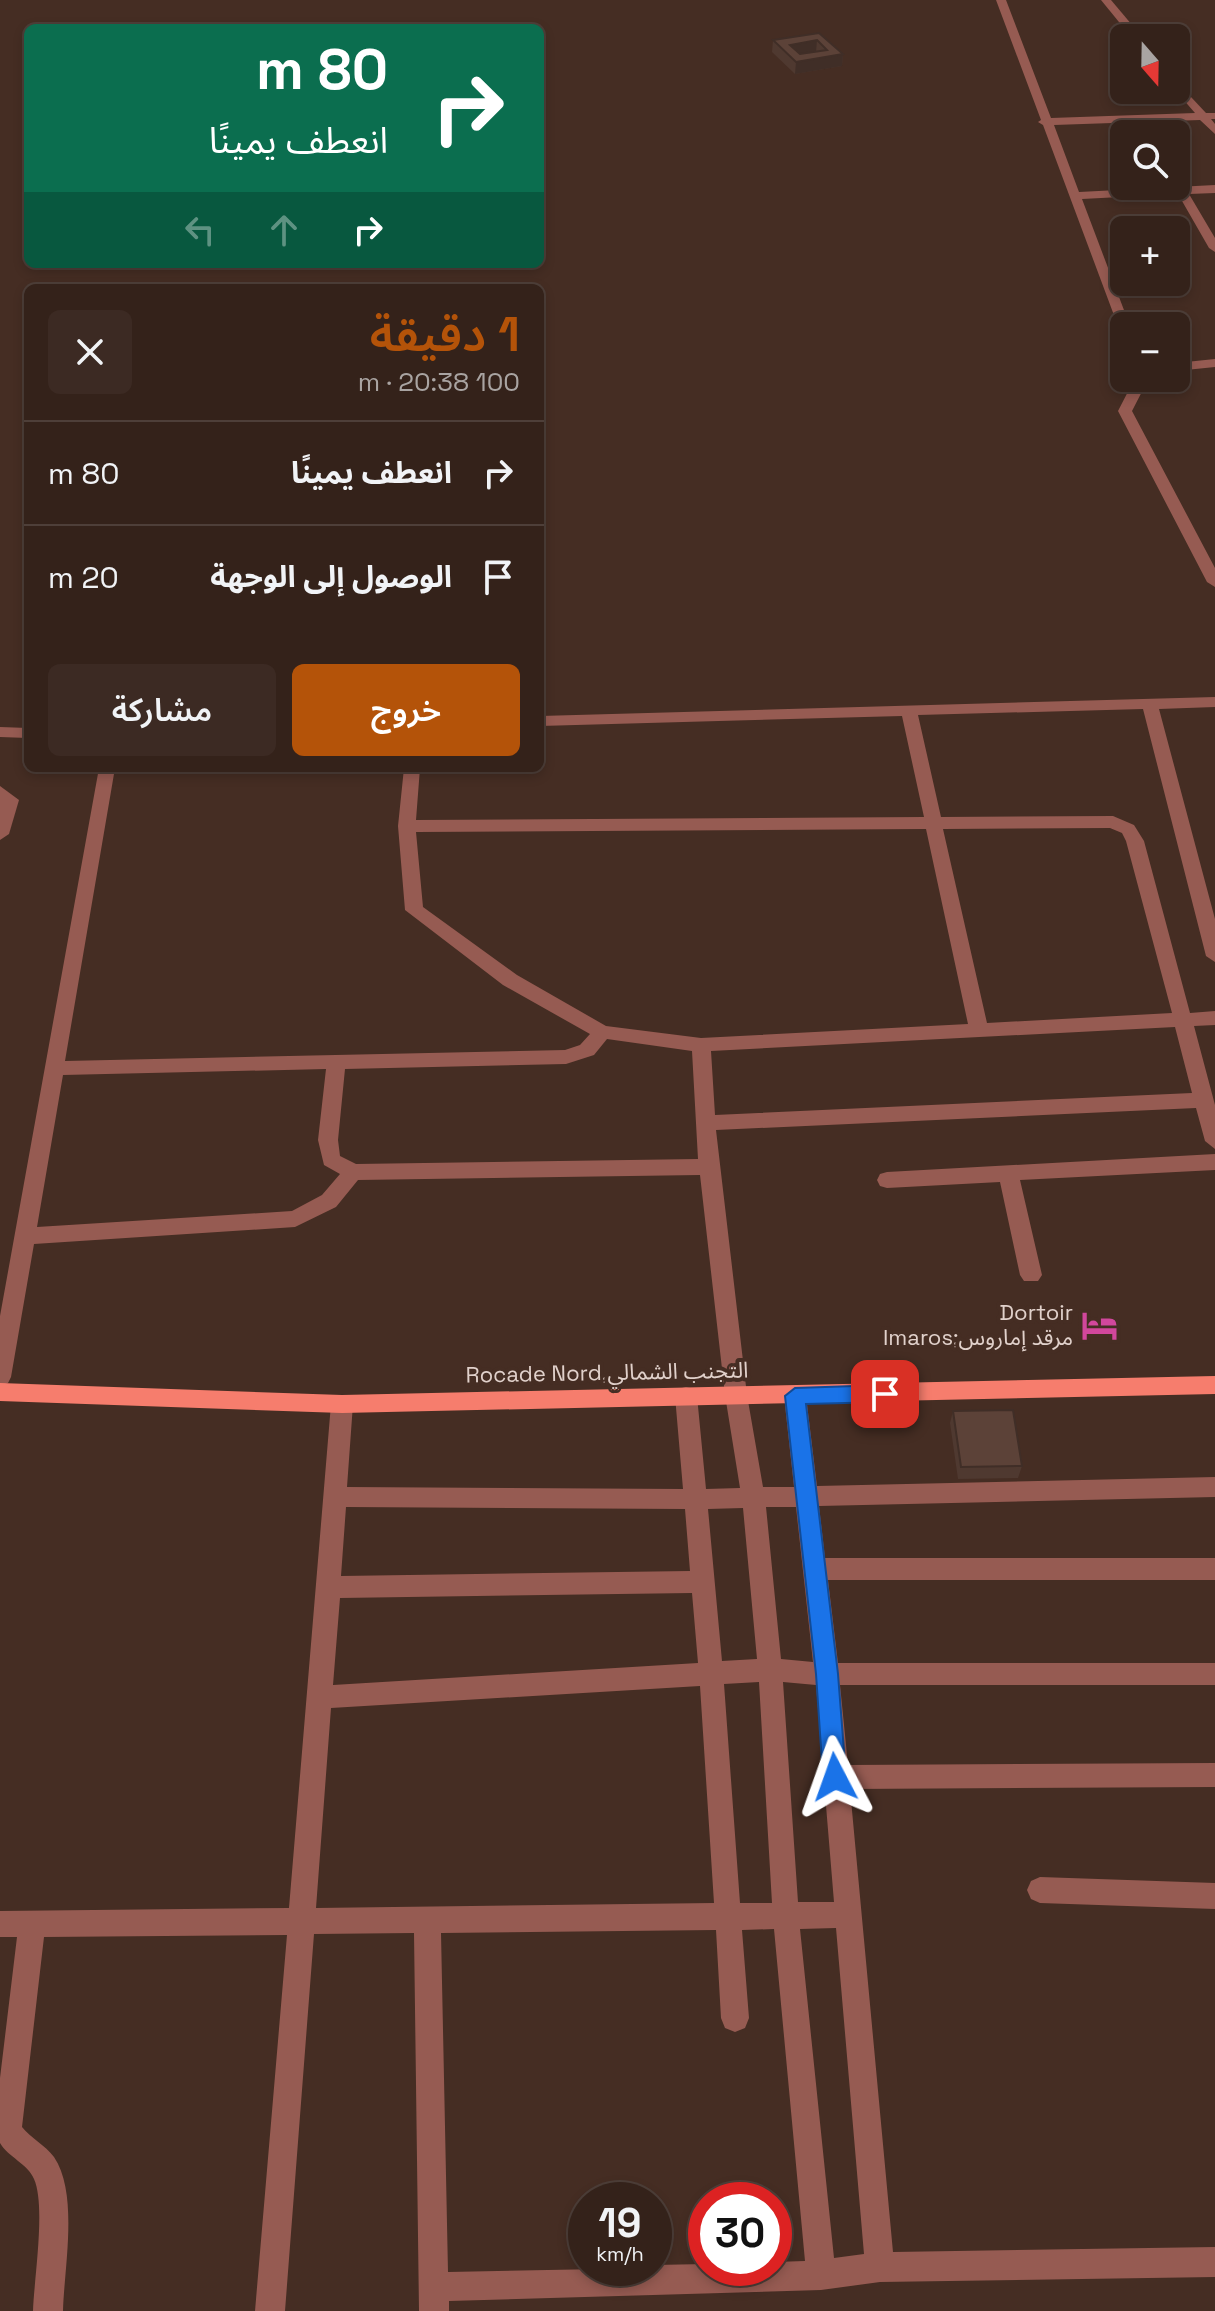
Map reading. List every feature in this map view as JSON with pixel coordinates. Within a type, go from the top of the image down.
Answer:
[{"type":"main road","name":"Rocade Nord,التجنب الشمالي","points":[[0,1392],[342,1404],[1215,1385]]},
{"type":"street","points":[[1001,0],[1044,122],[1119,312]]},
{"type":"street","points":[[1106,0],[1126,24]]},
{"type":"street","points":[[1190,98],[1209,116],[1215,131]]},
{"type":"street","points":[[1044,122],[1209,116]]},
{"type":"street","points":[[1190,191],[1215,189]]},
{"type":"street","points":[[1073,196],[1110,194]]},
{"type":"street","points":[[1187,200],[1215,248]]},
{"type":"street","points":[[1190,366],[1215,363]]},
{"type":"street","points":[[1135,392],[1125,411],[1215,582]]},
{"type":"street","points":[[544,721],[1215,702]]},
{"type":"street","points":[[1150,704],[1212,926],[1215,956]]},
{"type":"street","points":[[909,711],[979,1032]]},
{"type":"street","points":[[0,732],[24,733]]},
{"type":"street","points":[[0,1377],[106,772]]},
{"type":"street","points":[[412,772],[407,826],[414,910],[510,980],[602,1032],[701,1045],[1215,1018]]},
{"type":"street","points":[[0,791],[11,800],[0,834]]},
{"type":"street","points":[[407,826],[1113,822],[1128,829],[1135,841],[1215,1141]]},
{"type":"street","points":[[54,1068],[566,1057],[587,1050],[602,1032]]},
{"type":"street","points":[[701,1045],[709,1123],[709,1167],[736,1395],[753,1497],[770,1670],[786,1917],[821,2275]]},
{"type":"street","points":[[336,1062],[328,1140],[331,1160],[353,1172],[709,1167]]},
{"type":"street","points":[[709,1123],[1204,1100]]},
{"type":"street","points":[[887,1180],[1215,1162]]},
{"type":"street","points":[[25,1236],[295,1219],[329,1201],[353,1172]]},
{"type":"street","points":[[1008,1173],[1031,1275]]},
{"type":"street","points":[[686,1396],[711,1673],[735,2018]]},
{"type":"street","points":[[795,1396],[827,1674],[880,2267]]},
{"type":"street","points":[[270,2311],[299,1921],[322,1697],[342,1404]]},
{"type":"street","points":[[336,1497],[695,1499],[1215,1487]]},
{"type":"street","points":[[813,1569],[1215,1569]]},
{"type":"street","points":[[330,1587],[703,1582]]},
{"type":"street","points":[[322,1697],[770,1670],[827,1674],[1215,1674]]},
{"type":"street","points":[[835,1777],[1215,1775]]},
{"type":"street","points":[[1040,1890],[1215,1896]]},
{"type":"street","points":[[0,1924],[847,1915]]},
{"type":"street","points":[[427,1920],[434,2299],[821,2275],[880,2267],[1215,2262]]},
{"type":"street","points":[[32,1926],[8,2128],[18,2147],[37,2158],[50,2184],[48,2311]]},
{"type":"building","points":[[819,33],[843,54],[796,62],[773,40]],"holes":[[[817,40],[827,50],[800,54],[790,45]]]},
{"type":"building","points":[[1013,1410],[1022,1466],[961,1467],[953,1411]]},
{"type":"place","name":"Dortoir Imaros;مرقد إماروس","points":[[1099,1325]]},
{"type":"route","points":[[835,1777],[827,1674],[795,1396],[885,1394]]}]
